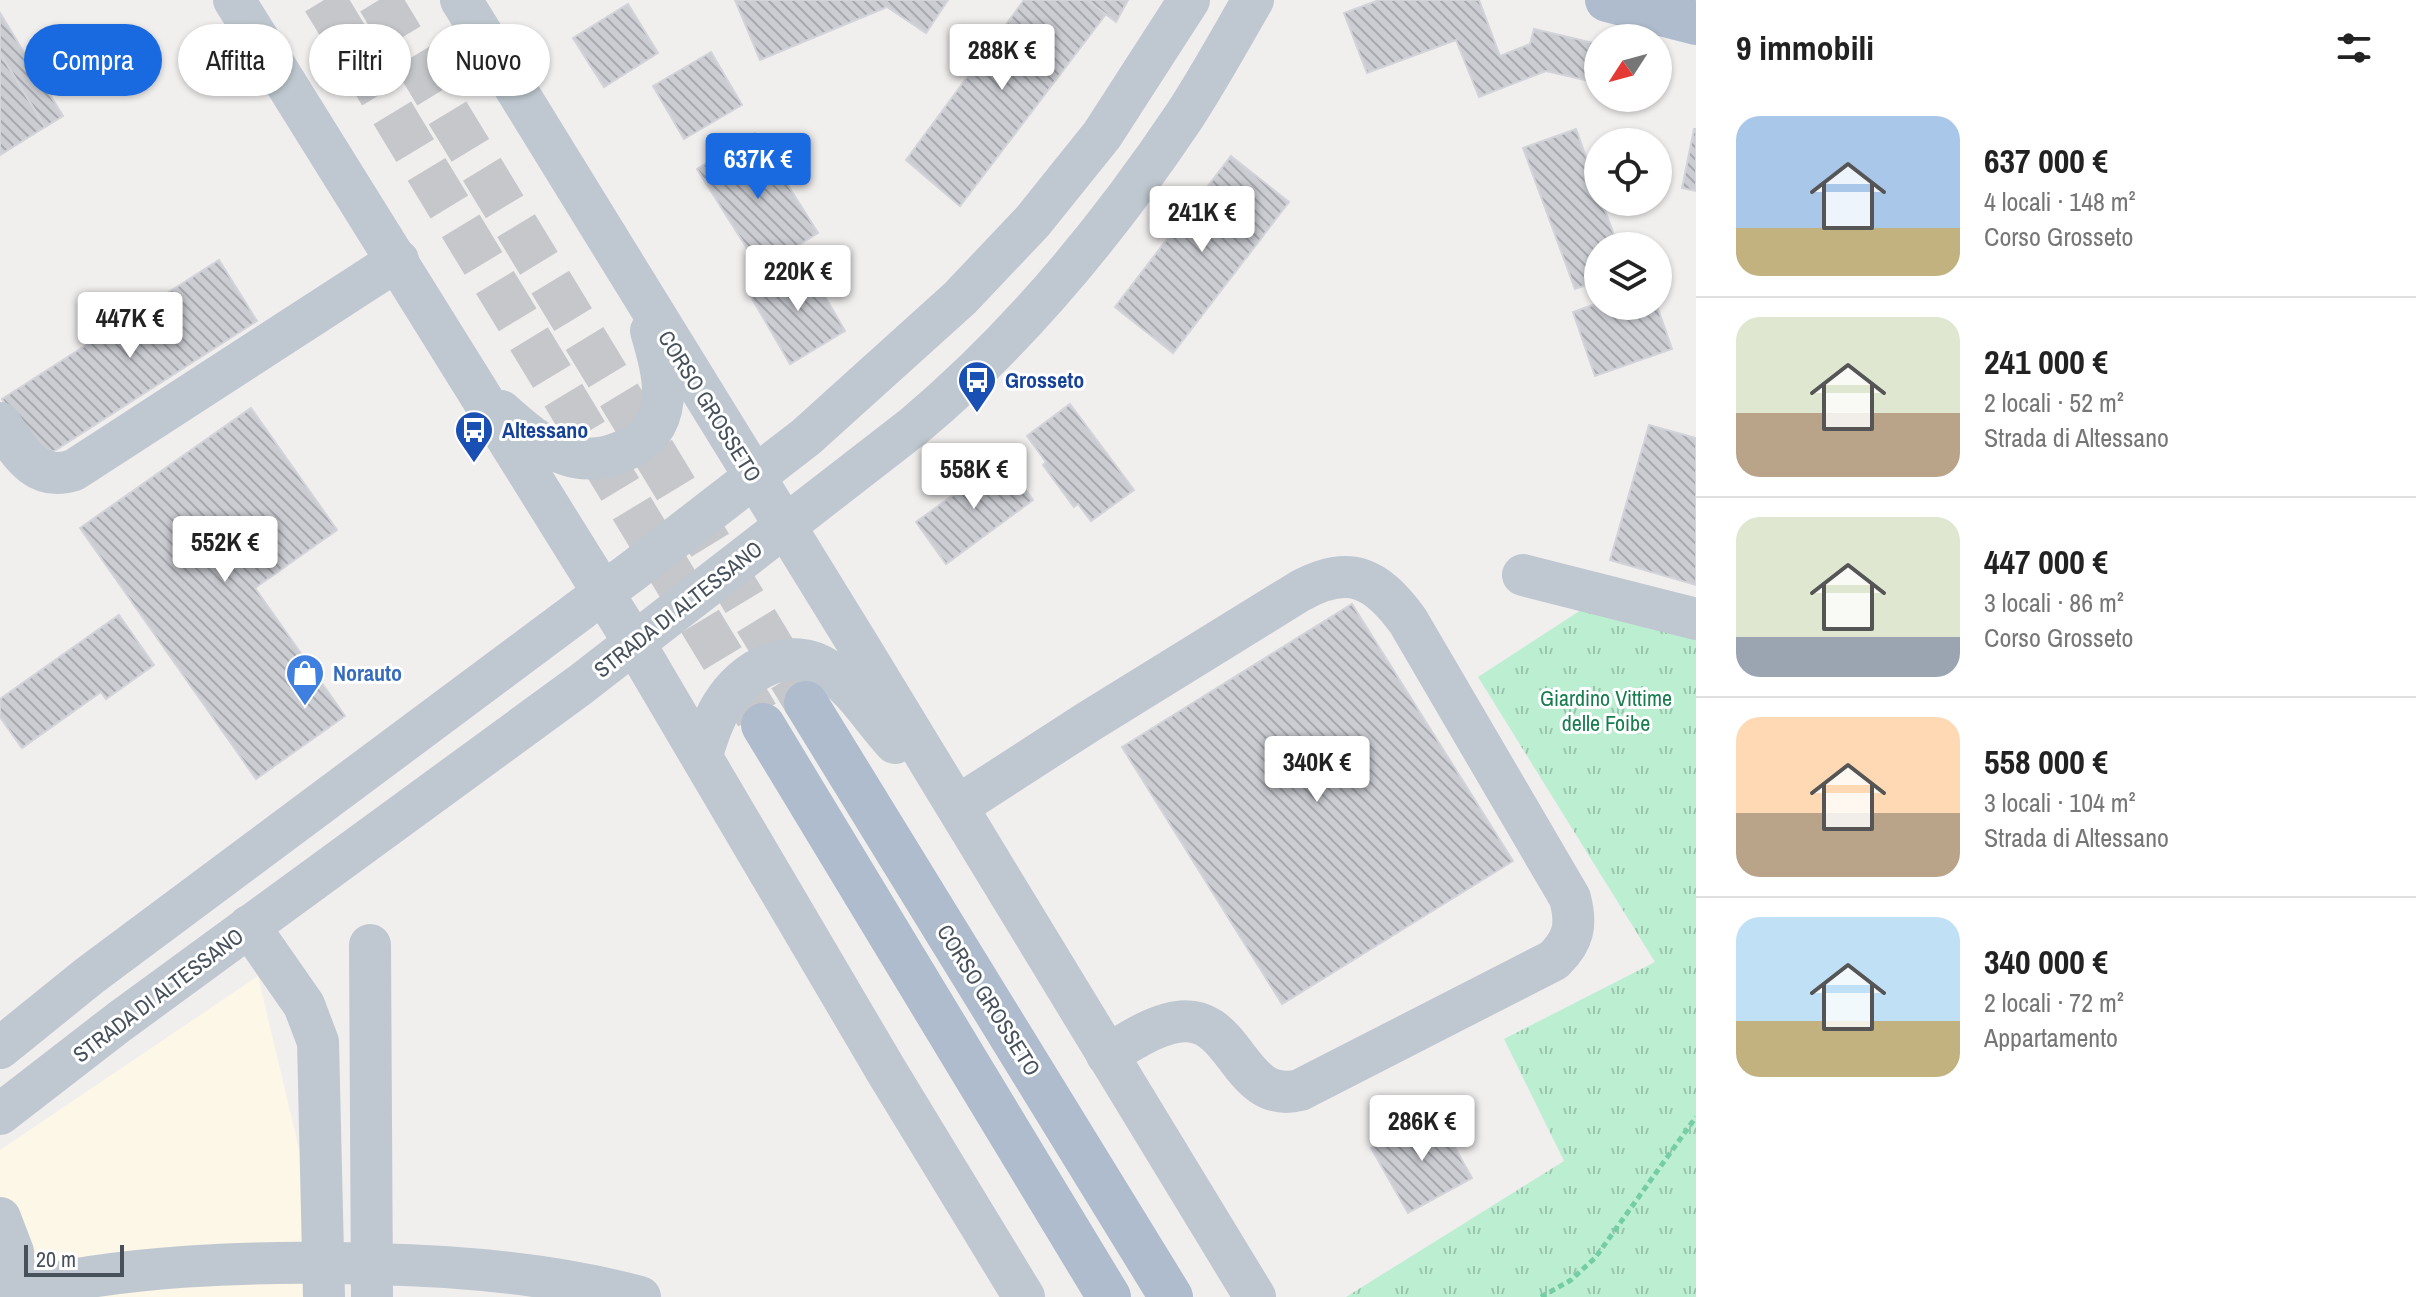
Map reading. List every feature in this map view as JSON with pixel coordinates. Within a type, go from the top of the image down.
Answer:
[{"type":"main road","points":[[1607,0],[1696,23]]},
{"type":"main road","name":"CORSO GROSSETO","points":[[806,703],[1171,1297]]},
{"type":"main road","points":[[763,725],[1109,1297]]},
{"type":"street","name":"CORSO GROSSETO","points":[[234,0],[635,644],[887,1072],[1024,1297]]},
{"type":"street","name":"CORSO GROSSETO","points":[[265,0],[269,22],[296,96]]},
{"type":"street","points":[[0,1048],[89,976],[756,478],[918,338],[1008,249],[1055,195],[1102,135],[1189,0]]},
{"type":"street","name":"STRADA DI ALTESSANO","points":[[0,1114],[119,1022],[635,644],[958,389],[1022,324],[1069,270],[1144,173],[1189,108],[1253,0]]},
{"type":"street","name":"CORSO GROSSETO","points":[[461,1],[958,806],[1255,1297]]},
{"type":"street","points":[[0,423],[32,466],[50,473],[74,470],[398,260]]},
{"type":"street","name":"CORSO GROSSETO","points":[[476,389],[531,436],[569,456],[599,458],[617,454],[636,444],[657,424],[664,387],[639,291]]},
{"type":"street","points":[[1523,575],[1696,619]]},
{"type":"street","points":[[958,806],[1300,591],[1328,579],[1356,576],[1385,594],[1408,621],[1570,898],[1575,916],[1574,934],[1554,960],[1300,1090],[1274,1091],[1257,1083],[1229,1045],[1200,1024],[1168,1023],[1107,1055]]},
{"type":"street","name":"CORSO GROSSETO","points":[[702,755],[722,704],[744,678],[775,662],[811,661],[845,684],[892,740],[958,806]]},
{"type":"street","points":[[249,926],[304,1005],[318,1042],[324,1279]]},
{"type":"street","points":[[370,945],[372,1280]]},
{"type":"street","points":[[0,1218],[13,1252],[8,1292],[69,1280],[209,1264],[324,1279],[372,1280],[414,1265],[537,1276],[640,1297]]},
{"type":"path","points":[[1541,1297],[1571,1280],[1595,1258],[1696,1117]]},
{"type":"shaded area","points":[[258,976],[300,1153],[312,1297],[0,1297],[0,1150]]},
{"type":"green space","name":"Giardino Vittime delle Foibe","points":[[1581,610],[1696,637],[1696,1297],[1346,1297],[1564,1161],[1504,1039],[1655,962],[1478,677]]},
{"type":"building","points":[[735,0],[948,0],[926,33],[887,7],[760,60]]},
{"type":"building","points":[[1024,0],[1087,0],[1106,14],[960,206],[906,160]]},
{"type":"building","points":[[1087,0],[1128,0],[1116,22]]},
{"type":"building","points":[[1379,0],[1479,0],[1500,56],[1530,44],[1534,29],[1584,41],[1584,80],[1546,71],[1479,97],[1456,40],[1367,73],[1344,13]]},
{"type":"building","points":[[628,4],[658,53],[604,87],[573,38]]},
{"type":"building","points":[[0,13],[24,52],[24,92],[0,53]]},
{"type":"building","points":[[711,52],[742,105],[684,139],[653,86]]},
{"type":"building","points":[[0,53],[45,127],[0,155]]},
{"type":"building","points":[[26,96],[51,96],[63,116],[45,127]]},
{"type":"building","points":[[1576,129],[1584,151],[1584,216],[1607,216],[1613,232],[1584,232],[1584,286],[1575,289],[1523,148]]},
{"type":"building","points":[[1696,129],[1696,191],[1682,188]]},
{"type":"building","points":[[755,133],[818,233],[760,269],[697,169]]},
{"type":"building","points":[[1231,156],[1289,202],[1173,353],[1115,307]]},
{"type":"building","points":[[219,260],[257,321],[40,460],[2,399]]},
{"type":"building","points":[[805,262],[845,331],[790,364],[750,295]]},
{"type":"building","points":[[1584,308],[1584,320],[1662,320],[1672,349],[1595,376],[1573,312]]},
{"type":"building","points":[[1070,404],[1134,490],[1091,521],[1078,504],[1074,507],[1043,465],[1046,462],[1027,436]]},
{"type":"building","points":[[251,408],[337,530],[255,588],[345,716],[256,779],[80,528]]},
{"type":"building","points":[[1649,425],[1696,438],[1696,585],[1610,560]]},
{"type":"building","points":[[1003,459],[1033,500],[946,564],[916,522]]},
{"type":"building","points":[[1352,604],[1513,861],[1282,1004],[1122,747]]},
{"type":"building","points":[[119,615],[154,665],[106,699],[101,692],[22,748],[0,717],[0,699]]},
{"type":"building","points":[[1435,1112],[1472,1178],[1408,1213],[1371,1148]]},
{"type":"tunnel","points":[[324,0],[763,725]]},
{"type":"tunnel","points":[[379,0],[806,703]]},
{"type":"place","name":"Grosseto","points":[[977,414]]},
{"type":"place","name":"Altessano","points":[[474,464]]},
{"type":"place","name":"Norauto","points":[[305,707]]}]
